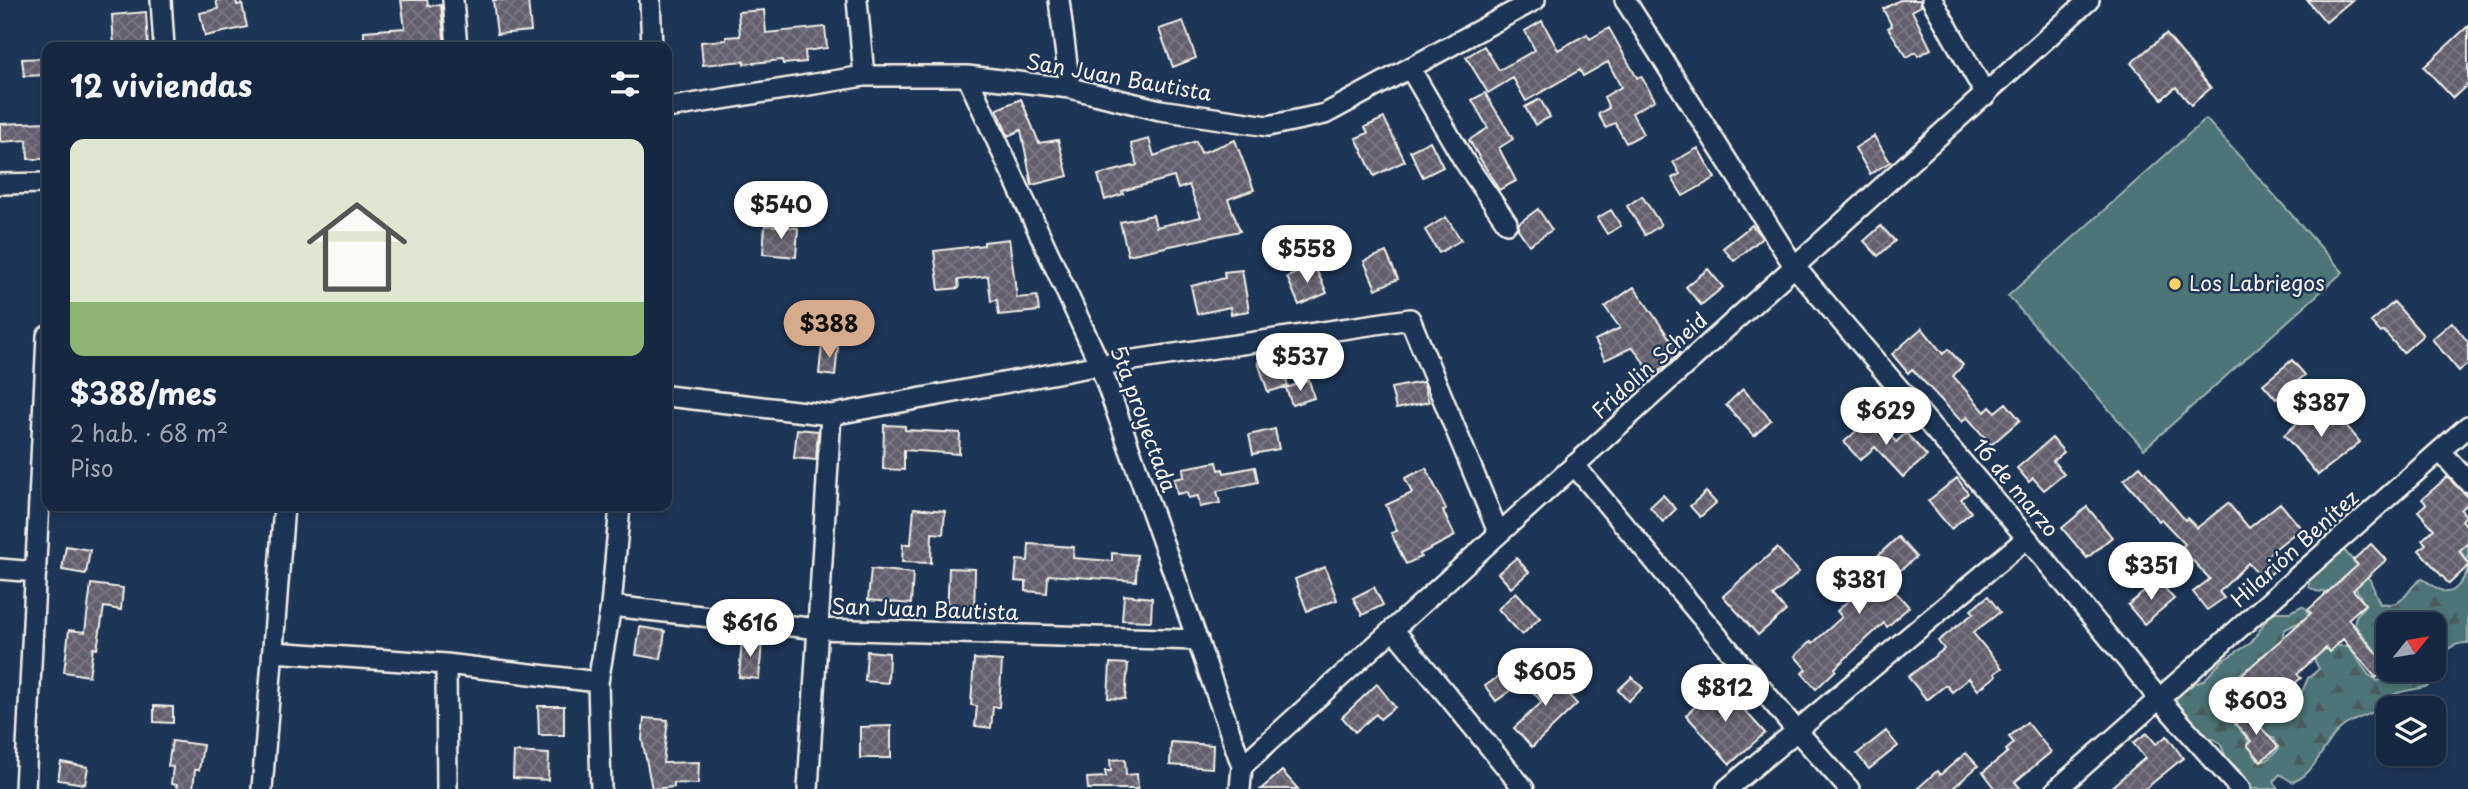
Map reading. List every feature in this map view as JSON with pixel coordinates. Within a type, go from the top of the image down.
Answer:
[{"type":"street","points":[[161,0],[164,42]]},
{"type":"street","points":[[453,0],[457,42]]},
{"type":"street","points":[[650,0],[652,42]]},
{"type":"street","points":[[857,0],[864,76]]},
{"type":"street","points":[[1059,0],[1070,88]]},
{"type":"street","name":"San Juan Bautista","points":[[672,107],[864,76],[967,76],[1070,88],[1160,110],[1268,126],[1325,114],[1535,0]]},
{"type":"street","name":"16 de marzo","points":[[1625,0],[1794,266],[2027,538],[2160,700],[2240,789]]},
{"type":"street","points":[[1932,0],[1986,94]]},
{"type":"street","name":"Fridolin Scheid","points":[[1242,766],[2089,0]]},
{"type":"street","points":[[1410,68],[1463,159],[1507,223]]},
{"type":"street","name":"5ta proyectada","points":[[967,76],[1100,365],[1242,766],[1240,789]]},
{"type":"street","points":[[0,184],[42,183]]},
{"type":"street","points":[[672,397],[831,415],[1100,365],[1410,319],[1498,532]]},
{"type":"street","points":[[807,789],[831,415]]},
{"type":"street","name":"Hilarión Benítez","points":[[2057,789],[2468,426]]},
{"type":"street","points":[[25,789],[42,443]]},
{"type":"street","points":[[2440,451],[2468,482]]},
{"type":"street","points":[[1574,465],[1797,731],[1849,789]]},
{"type":"street","points":[[262,789],[284,511]]},
{"type":"street","points":[[601,789],[598,681],[611,606],[620,511]]},
{"type":"street","points":[[1727,789],[2027,538]]},
{"type":"street","points":[[0,569],[36,572]]},
{"type":"street","name":"San Juan Bautista","points":[[611,606],[819,629],[1198,640]]},
{"type":"street","points":[[1393,629],[1524,789]]},
{"type":"street","points":[[273,652],[446,664],[598,681]]},
{"type":"street","points":[[446,664],[447,789]]},
{"type":"green space","name":"Los Labriegos","points":[[2206,119],[2343,272],[2144,449],[2008,296]]},
{"type":"green space","points":[[2468,543],[2468,568],[2466,559],[2457,548]]},
{"type":"green space","points":[[2343,549],[2370,580],[2380,604],[2396,603],[2422,579],[2447,592],[2460,583],[2468,568],[2468,643],[2446,651],[2446,612],[2376,612],[2376,651],[2354,624],[2356,616],[2365,605],[2355,587],[2328,593],[2316,591],[2309,587],[2308,579]]},
{"type":"green space","points":[[2302,606],[2308,610],[2309,617],[2284,630],[2283,636],[2287,643],[2259,657],[2259,663],[2243,671],[2230,683],[2246,707],[2236,720],[2257,759],[2267,760],[2278,750],[2274,738],[2267,738],[2257,724],[2260,717],[2290,690],[2302,692],[2308,678],[2319,669],[2314,659],[2317,645],[2348,646],[2376,682],[2435,682],[2391,696],[2376,696],[2376,710],[2339,730],[2300,779],[2292,782],[2280,774],[2274,781],[2278,789],[2242,789],[2244,779],[2227,759],[2220,743],[2213,739],[2201,739],[2172,699],[2191,681],[2198,683],[2204,680],[2223,660],[2251,643],[2269,616],[2275,612],[2290,612]]},
{"type":"building","points":[[216,0],[236,0],[237,5],[242,4],[247,27],[205,36],[200,13],[218,9]]},
{"type":"building","points":[[401,0],[427,0],[428,6],[441,5],[445,42],[364,42],[364,31],[405,28]]},
{"type":"building","points":[[493,0],[528,0],[531,31],[497,34]]},
{"type":"building","points":[[1900,0],[1920,0],[1921,6],[1912,11],[1931,49],[1918,56],[1916,52],[1907,57],[1888,28],[1892,26],[1883,9]]},
{"type":"building","points":[[2307,0],[2352,0],[2326,22]]},
{"type":"building","points":[[764,10],[766,33],[825,27],[827,48],[805,51],[806,62],[783,64],[782,60],[744,64],[744,61],[703,65],[701,42],[740,36],[738,12]]},
{"type":"building","points":[[146,12],[148,42],[114,42],[112,15]]},
{"type":"building","points":[[1183,21],[1196,58],[1173,67],[1159,29]]},
{"type":"building","points":[[1542,21],[1558,50],[1587,34],[1590,39],[1609,28],[1637,78],[1641,76],[1655,100],[1632,113],[1643,134],[1626,143],[1615,123],[1606,128],[1598,114],[1609,108],[1604,97],[1621,87],[1608,62],[1583,76],[1580,70],[1526,101],[1513,78],[1488,93],[1466,57],[1484,46],[1499,70],[1535,50],[1525,31]]},
{"type":"building","points":[[2468,26],[2468,84],[2453,98],[2424,67]]},
{"type":"building","points":[[2166,34],[2211,88],[2191,105],[2176,87],[2162,99],[2131,63]]},
{"type":"building","points":[[42,58],[42,75],[24,76],[22,59]]},
{"type":"building","points":[[1485,93],[1513,139],[1499,148],[1516,181],[1499,190],[1469,140],[1488,128],[1472,100]]},
{"type":"building","points":[[1021,99],[1039,143],[1058,140],[1068,176],[1032,185],[1021,130],[1008,136],[997,109]]},
{"type":"building","points":[[1540,99],[1550,117],[1535,125],[1525,107]]},
{"type":"building","points":[[1384,118],[1405,161],[1374,176],[1356,138],[1368,133],[1365,127]]},
{"type":"building","points":[[42,122],[42,159],[28,159],[27,140],[0,142],[0,124]]},
{"type":"building","points":[[1874,136],[1890,162],[1870,174],[1855,148]]},
{"type":"building","points":[[1149,139],[1154,156],[1196,141],[1201,153],[1235,140],[1254,190],[1228,199],[1240,231],[1128,255],[1120,222],[1153,215],[1156,227],[1201,217],[1189,185],[1178,189],[1174,177],[1122,191],[1123,194],[1105,200],[1098,175],[1137,165],[1131,144]]},
{"type":"building","points":[[1430,141],[1443,167],[1423,177],[1410,151]]},
{"type":"building","points":[[1698,148],[1715,178],[1683,196],[1672,178],[1680,174],[1673,162]]},
{"type":"building","points":[[1642,196],[1661,225],[1645,235],[1627,206]]},
{"type":"building","points":[[1538,209],[1552,230],[1529,245],[1518,229],[1519,223]]},
{"type":"building","points":[[1611,210],[1621,226],[1607,234],[1597,218]]},
{"type":"building","points":[[1446,217],[1461,240],[1439,253],[1425,230]]},
{"type":"building","points":[[765,225],[798,228],[796,257],[763,254]]},
{"type":"building","points":[[1752,225],[1762,238],[1734,261],[1723,248]]},
{"type":"building","points":[[1881,226],[1895,241],[1878,256],[1864,241]]},
{"type":"building","points":[[1009,239],[1017,298],[1037,296],[1039,311],[999,315],[997,300],[991,301],[988,276],[958,280],[959,288],[939,290],[934,251]]},
{"type":"building","points":[[1386,252],[1398,279],[1376,289],[1364,261]]},
{"type":"building","points":[[1314,265],[1327,293],[1299,305],[1287,277]]},
{"type":"building","points":[[1708,269],[1723,287],[1701,305],[1686,287]]},
{"type":"building","points":[[1242,270],[1249,311],[1231,314],[1230,307],[1197,314],[1191,286],[1225,278],[1224,272]]},
{"type":"building","points":[[1634,287],[1680,353],[1653,376],[1633,347],[1605,360],[1595,340],[1620,328],[1605,307]]},
{"type":"building","points":[[2394,302],[2423,335],[2403,353],[2384,331],[2381,333],[2371,322]]},
{"type":"building","points":[[2452,322],[2468,342],[2468,364],[2459,371],[2432,339]]},
{"type":"building","points":[[1922,328],[1943,354],[1948,349],[1963,365],[1953,376],[1985,412],[1990,407],[1995,412],[2006,403],[2020,420],[1991,445],[1967,417],[1962,422],[1912,369],[1908,373],[1892,354]]},
{"type":"building","points":[[822,345],[838,346],[835,376],[819,374]]},
{"type":"building","points":[[1277,355],[1288,386],[1268,392],[1258,362]]},
{"type":"building","points":[[2292,360],[2305,375],[2276,399],[2263,384]]},
{"type":"building","points":[[1309,380],[1314,398],[1292,405],[1286,388]]},
{"type":"building","points":[[1423,382],[1429,402],[1396,409],[1391,388]]},
{"type":"building","points":[[1743,389],[1771,420],[1754,436],[1726,405]]},
{"type":"building","points":[[2315,403],[2334,425],[2341,419],[2360,442],[2318,475],[2284,435]]},
{"type":"building","points":[[1873,416],[1896,442],[1906,433],[1927,456],[1903,477],[1875,447],[1860,460],[1844,442]]},
{"type":"building","points":[[884,425],[905,426],[905,430],[960,433],[959,454],[904,450],[904,470],[883,469]]},
{"type":"building","points":[[797,429],[818,431],[816,460],[794,458]]},
{"type":"building","points":[[1275,429],[1279,449],[1253,454],[1249,435]]},
{"type":"building","points":[[2052,438],[2064,452],[2053,461],[2064,474],[2044,490],[2033,478],[2029,482],[2017,468]]},
{"type":"building","points":[[1217,462],[1219,470],[1223,469],[1224,473],[1255,467],[1258,482],[1217,491],[1220,503],[1200,507],[1198,496],[1188,498],[1187,492],[1177,494],[1174,479],[1184,477],[1183,468]]},
{"type":"building","points":[[2140,466],[2185,520],[2187,518],[2197,528],[2228,503],[2249,528],[2280,503],[2301,528],[2265,557],[2276,569],[2264,580],[2248,563],[2219,592],[2224,598],[2207,610],[2193,592],[2210,579],[2181,548],[2185,544],[2161,519],[2159,521],[2124,480]]},
{"type":"building","points":[[1426,468],[1446,509],[1443,511],[1455,536],[1406,564],[1391,533],[1397,531],[1386,505],[1412,493],[1405,478]]},
{"type":"building","points":[[2447,477],[2468,497],[2468,503],[2461,510],[2466,516],[2462,520],[2468,527],[2468,543],[2459,551],[2468,566],[2449,584],[2419,550],[2426,544],[2422,540],[2434,529],[2418,511],[2426,504],[2422,499]]},
{"type":"building","points":[[1957,478],[1968,493],[1961,499],[1971,512],[1951,529],[1928,501]]},
{"type":"building","points":[[1706,492],[1716,503],[1700,517],[1690,506]]},
{"type":"building","points":[[1663,495],[1676,509],[1663,522],[1650,507]]},
{"type":"building","points":[[2087,507],[2112,537],[2087,558],[2062,528]]},
{"type":"building","points":[[914,508],[945,511],[943,534],[932,533],[931,563],[902,562],[903,544],[911,544]]},
{"type":"building","points":[[1898,537],[1916,557],[1887,582],[1909,607],[1887,627],[1884,623],[1816,689],[1802,673],[1806,669],[1795,656],[1842,617],[1837,611],[1869,582],[1860,572]]},
{"type":"building","points":[[1029,544],[1074,547],[1073,558],[1112,561],[1112,553],[1137,555],[1136,581],[1048,575],[1047,593],[1026,591],[1026,582],[1015,581],[1017,560],[1028,561]]},
{"type":"building","points":[[2371,544],[2386,560],[2353,590],[2365,604],[2348,619],[2376,652],[2376,678],[2343,639],[2329,652],[2326,648],[2297,674],[2301,678],[2256,717],[2229,686],[2311,613],[2308,610],[2358,565],[2353,560]]},
{"type":"building","points":[[66,546],[90,550],[86,574],[62,570]]},
{"type":"building","points":[[1777,548],[1799,572],[1773,596],[1786,611],[1758,635],[1723,596]]},
{"type":"building","points":[[1516,558],[1529,572],[1511,588],[1498,573]]},
{"type":"building","points":[[1325,567],[1337,600],[1307,611],[1295,579]]},
{"type":"building","points":[[949,568],[975,569],[974,616],[947,615]]},
{"type":"building","points":[[871,569],[913,573],[911,604],[868,600]]},
{"type":"building","points":[[2158,580],[2174,599],[2144,624],[2128,605]]},
{"type":"building","points":[[91,584],[123,588],[121,610],[104,607],[89,676],[64,672],[69,630],[85,632]]},
{"type":"building","points":[[1374,587],[1383,605],[1362,615],[1353,598]]},
{"type":"building","points":[[1516,592],[1540,618],[1522,635],[1498,609]]},
{"type":"building","points":[[1124,595],[1152,598],[1151,621],[1122,620]]},
{"type":"building","points":[[1988,596],[2000,612],[1973,633],[2002,668],[1978,690],[1969,678],[1952,692],[1946,685],[1927,700],[1908,677],[1944,649],[1938,641],[1974,613],[1971,610]]},
{"type":"building","points":[[640,627],[665,631],[661,659],[636,655]]},
{"type":"building","points":[[742,639],[762,641],[759,679],[739,677]]},
{"type":"building","points":[[867,651],[889,653],[888,683],[865,681]]},
{"type":"building","points":[[974,659],[1002,661],[999,707],[993,707],[991,728],[975,726],[977,706],[971,705]]},
{"type":"building","points":[[1110,663],[1128,664],[1125,699],[1108,698]]},
{"type":"building","points":[[1545,669],[1577,704],[1532,747],[1514,728],[1542,702],[1527,685]]},
{"type":"building","points":[[1502,674],[1513,689],[1496,701],[1485,686]]},
{"type":"building","points":[[1632,677],[1643,688],[1628,701],[1618,690]]},
{"type":"building","points":[[1720,683],[1765,733],[1730,764],[1686,715]]},
{"type":"building","points":[[1377,684],[1395,707],[1380,719],[1376,714],[1355,732],[1342,717]]},
{"type":"building","points":[[154,706],[173,707],[173,723],[154,722]]},
{"type":"building","points":[[538,706],[564,706],[564,735],[539,735]]},
{"type":"building","points":[[2248,712],[2278,747],[2261,761],[2247,745],[2251,741],[2235,724]]},
{"type":"building","points":[[644,718],[668,720],[663,763],[699,762],[698,784],[674,783],[674,787],[652,789],[642,739]]},
{"type":"building","points":[[2027,722],[2051,752],[2015,782],[2021,789],[1996,789],[1983,772],[2008,752],[2006,750],[2014,743],[2009,737]]},
{"type":"building","points":[[891,726],[891,758],[860,758],[860,727]]},
{"type":"building","points":[[1886,731],[1898,746],[1869,769],[1857,754]]},
{"type":"building","points":[[2147,733],[2156,744],[2167,736],[2183,758],[2145,789],[2109,789],[2145,758],[2133,743]]},
{"type":"building","points":[[172,741],[203,745],[199,770],[195,770],[193,789],[176,789],[177,785],[171,784],[173,767],[168,766]]},
{"type":"building","points":[[1171,742],[1213,745],[1212,768],[1170,765]]},
{"type":"building","points":[[514,752],[549,754],[548,780],[513,778]]},
{"type":"building","points":[[1966,753],[1978,766],[1954,789],[1917,789],[1937,771],[1940,775]]},
{"type":"building","points":[[1125,759],[1126,775],[1137,774],[1138,789],[1088,789],[1087,778],[1106,777],[1105,771],[1111,771],[1110,760]]},
{"type":"building","points":[[61,762],[88,767],[85,784],[58,780]]},
{"type":"building","points":[[1282,771],[1298,789],[1261,789]]},
{"type":"place","name":"Los Labriegos","points":[[2175,284]]}]
